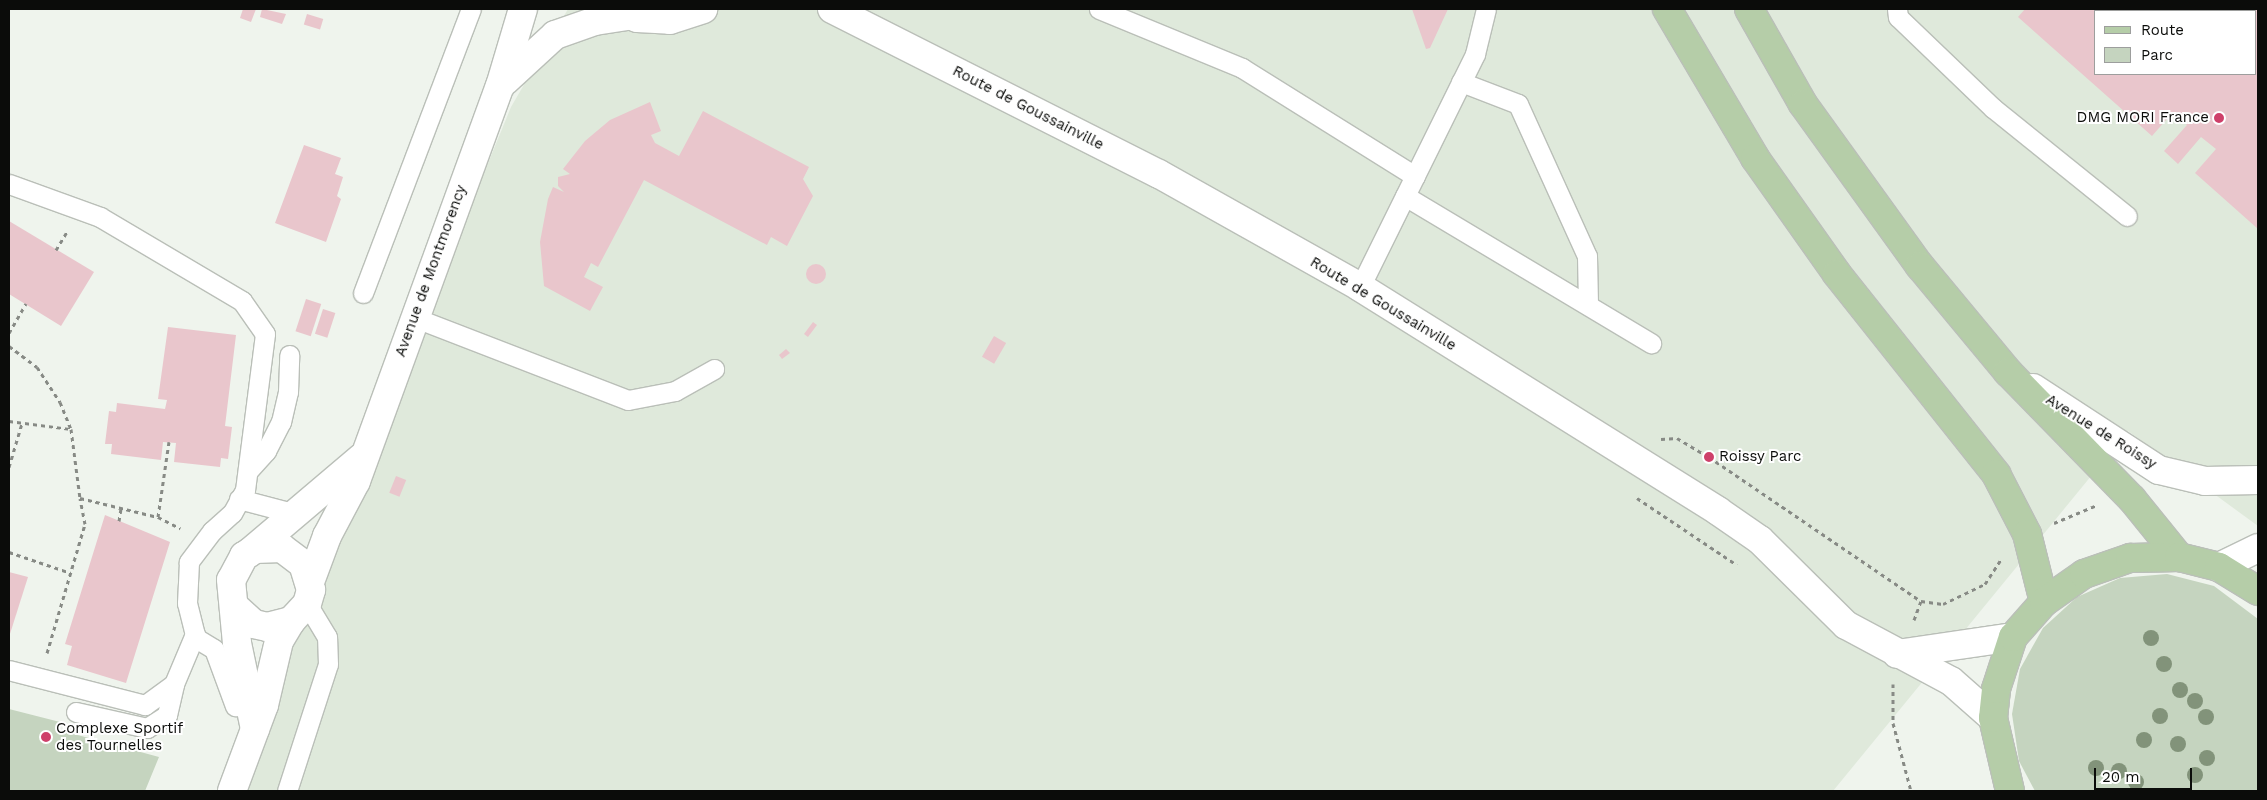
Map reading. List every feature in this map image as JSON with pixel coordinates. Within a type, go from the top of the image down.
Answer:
[{"type":"main road","points":[[1667,9],[1788,204],[1837,274],[1996,474],[2027,534],[2044,602]]},
{"type":"main road","points":[[1748,9],[1809,112],[1920,266],[2008,372],[2132,499],[2179,557]]},
{"type":"main road","points":[[2010,791],[1993,718],[2012,637],[2044,602],[2084,574],[2121,561],[2179,557],[2219,567],[2258,591]]},
{"type":"street","name":"Avenue de Montmorency","points":[[232,791],[255,729],[279,641],[302,603],[327,536],[356,481],[362,457],[413,317],[500,86],[523,9]]},
{"type":"street","name":"Avenue de Montmorency","points":[[500,86],[534,50],[555,35],[623,12],[670,20],[704,9]]},
{"type":"street","name":"Route de Goussainville","points":[[832,9],[1159,174],[1360,287],[1718,510],[1760,540],[1846,624],[1897,654],[1951,682],[1993,718]]},
{"type":"street","name":"Avenue de Roissy","points":[[2008,372],[2159,470],[2205,481],[2258,480]]},
{"type":"street","name":"Avenue de Montmorency","points":[[248,554],[362,457]]},
{"type":"street","points":[[234,606],[254,624],[267,627],[302,603],[303,564],[282,548],[268,547],[248,554],[230,580],[234,606],[255,729]]},
{"type":"street","points":[[2219,567],[2258,548]]},
{"type":"street","points":[[1897,654],[2012,637]]},
{"type":"lane","points":[[363,293],[471,9]]},
{"type":"lane","points":[[1099,9],[1242,68],[1415,176]]},
{"type":"lane","points":[[1360,287],[1475,54],[1486,9]]},
{"type":"lane","points":[[1898,9],[1898,17],[1993,108],[2127,216]]},
{"type":"lane","points":[[1461,82],[1518,104],[1587,256],[1588,306]]},
{"type":"lane","points":[[9,184],[100,217],[242,301],[265,334],[248,471],[239,499],[189,562],[187,603],[194,637],[174,684],[167,715],[148,728],[76,712]]},
{"type":"lane","points":[[1405,196],[1651,343]]},
{"type":"lane","points":[[413,317],[628,400],[675,391],[714,369]]},
{"type":"lane","points":[[248,471],[266,451],[281,422],[288,392],[289,354]]},
{"type":"lane","points":[[239,499],[296,514]]},
{"type":"lane","points":[[287,791],[328,664],[327,637],[302,603]]},
{"type":"lane","points":[[194,637],[214,649],[235,706]]},
{"type":"lane","points":[[9,670],[145,705],[174,684]]},
{"type":"path","points":[[9,333],[26,304]]},
{"type":"path","points":[[9,346],[37,367],[60,402],[71,429],[80,498],[86,524],[39,678]]},
{"type":"path","points":[[9,421],[71,429]]},
{"type":"path","points":[[9,467],[22,423]]},
{"type":"path","points":[[158,517],[169,442]]},
{"type":"path","points":[[80,498],[158,517],[180,528],[185,522]]},
{"type":"path","points":[[119,520],[121,508]]},
{"type":"path","points":[[9,552],[71,573]]},
{"type":"shaded area","points":[[568,9],[2258,9],[2258,526],[2128,431],[1833,791],[231,791],[511,107]]},
{"type":"green space","points":[[2167,574],[2214,586],[2258,619],[2258,791],[2035,791],[2019,761],[2012,714],[2020,669],[2043,628],[2077,597],[2120,578]]},
{"type":"green space","name":"Complexe Sportif des Tournelles","points":[[9,709],[60,722],[59,730],[159,757],[145,791],[9,791]]},
{"type":"building","points":[[243,9],[256,9],[251,22],[240,18]]},
{"type":"building","points":[[262,9],[286,14],[282,24],[260,17]]},
{"type":"building","points":[[1412,9],[1448,9],[1430,48],[1426,49]]},
{"type":"building","name":"DMG MORI France","points":[[2025,9],[2258,9],[2258,229],[2195,173],[2216,149],[2201,137],[2178,164],[2164,151],[2187,125],[2173,112],[2152,136],[2018,17]]},
{"type":"building","points":[[307,14],[323,19],[320,29],[304,25]]},
{"type":"building","points":[[650,102],[661,131],[651,135],[655,143],[679,156],[703,111],[809,167],[803,179],[813,196],[787,246],[771,237],[767,245],[644,180],[598,267],[591,263],[584,277],[603,287],[590,311],[544,286],[540,242],[548,199],[553,187],[564,192],[558,186],[558,177],[570,174],[563,169],[585,141],[610,120]]},
{"type":"building","points":[[304,145],[341,158],[335,174],[343,177],[337,196],[341,199],[326,242],[275,223]]},
{"type":"building","points":[[9,221],[94,272],[61,326],[9,294]]},
{"type":"building","points":[[816,264],[823,267],[826,274],[823,281],[816,284],[809,281],[806,274],[809,267]]},
{"type":"building","points":[[306,299],[321,304],[311,336],[295,331]]},
{"type":"building","points":[[323,309],[335,313],[327,338],[315,334]]},
{"type":"building","points":[[813,322],[817,325],[808,337],[804,334]]},
{"type":"building","points":[[168,327],[236,335],[225,426],[232,427],[228,459],[221,458],[220,467],[174,462],[176,443],[163,442],[161,460],[111,454],[112,444],[105,444],[109,411],[116,412],[117,403],[165,409],[167,400],[158,399]]},
{"type":"building","points":[[994,336],[1006,343],[994,364],[982,357]]},
{"type":"building","points":[[786,349],[790,353],[782,359],[779,355]]},
{"type":"building","points":[[396,476],[406,480],[399,497],[389,493]]},
{"type":"building","points":[[105,515],[170,542],[126,683],[67,665],[72,646],[65,644]]},
{"type":"building","points":[[9,572],[28,577],[9,637]]},
{"type":"place","name":"DMG MORI France","points":[[2219,118]]},
{"type":"place","name":"Roissy Parc","points":[[1709,457]]},
{"type":"place","name":"Complexe Sportif des Tournelles","points":[[46,737]]}]
